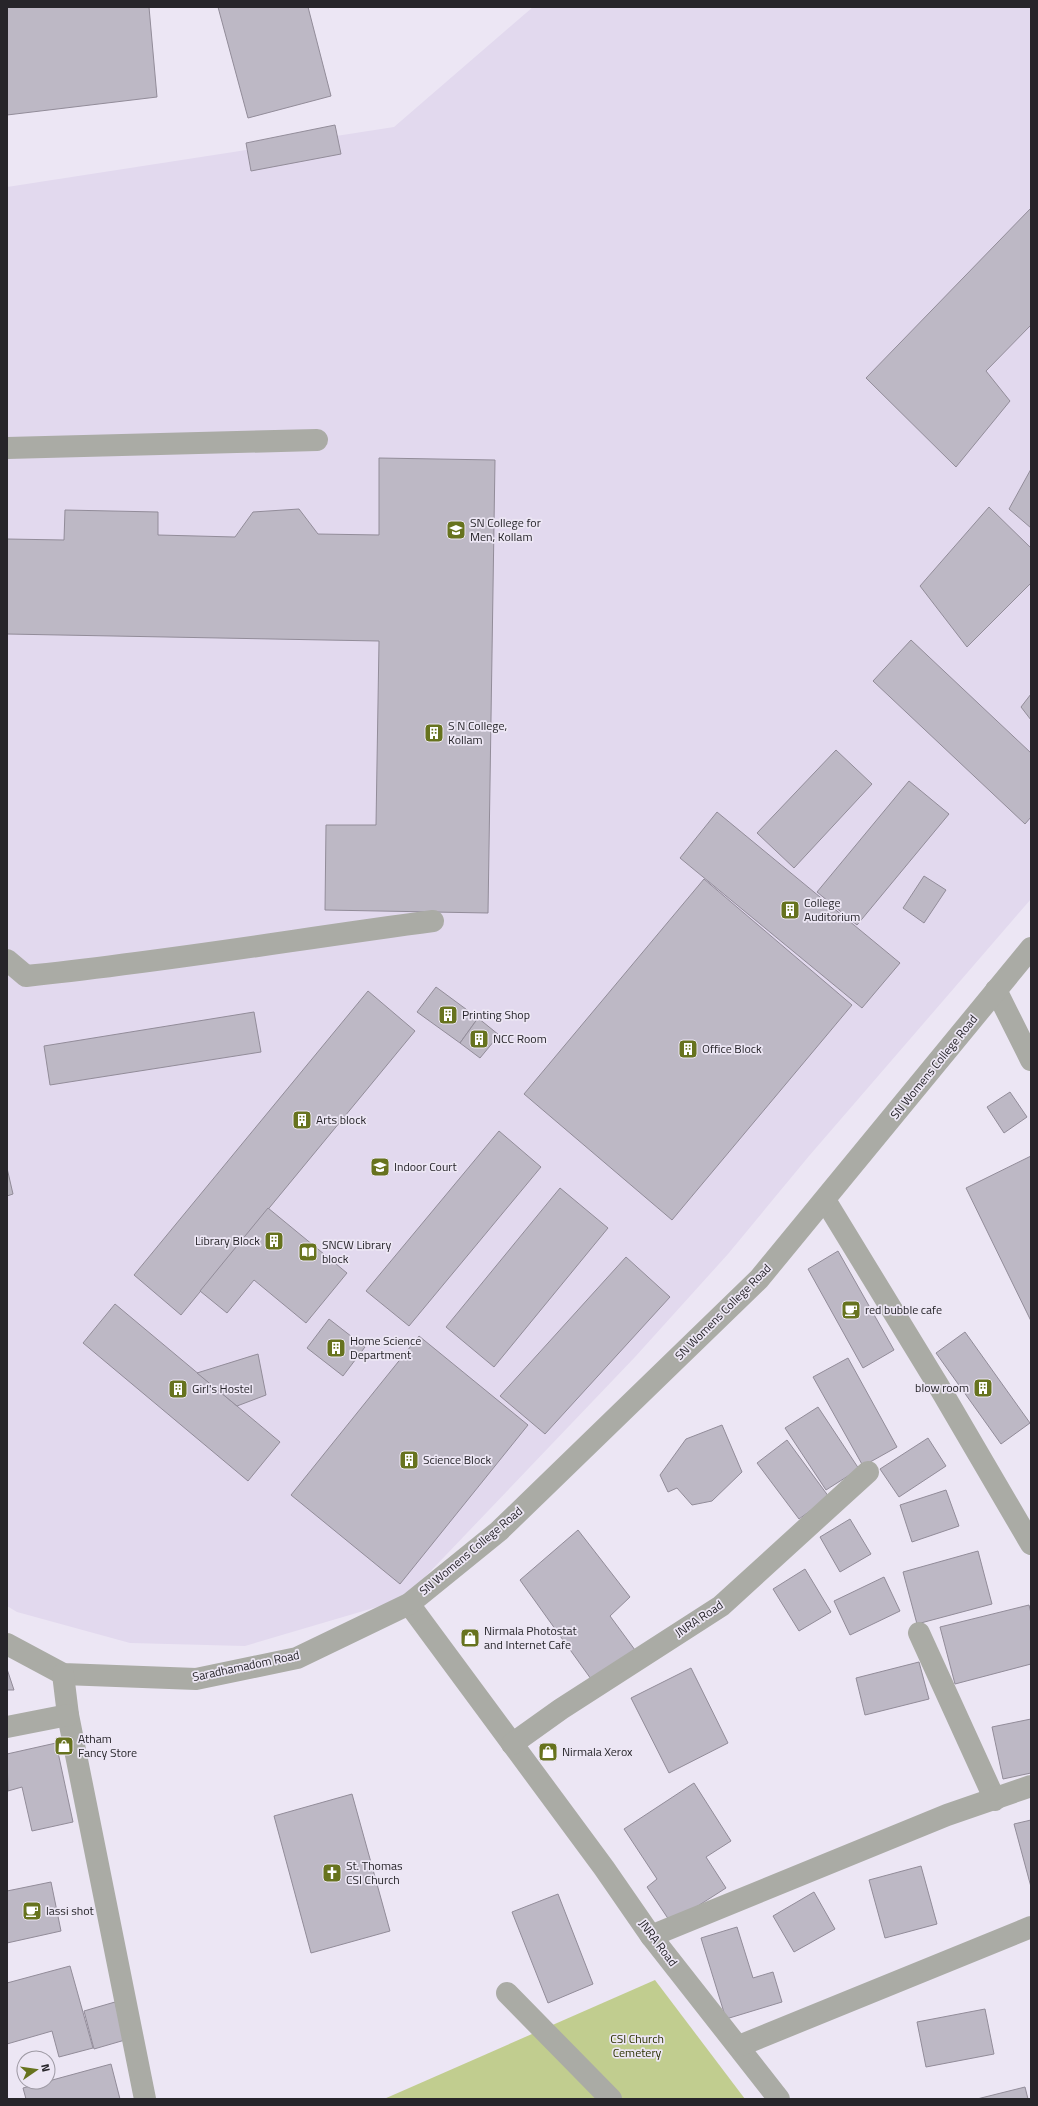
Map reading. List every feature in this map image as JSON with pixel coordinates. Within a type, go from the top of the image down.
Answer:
[{"type":"street","points":[[7,448],[317,440]]},
{"type":"street","points":[[7,960],[26,976],[129,965],[269,943],[433,920]]},
{"type":"street","name":"SN Womens College Road","points":[[409,1604],[499,1531],[759,1279],[1031,948]]},
{"type":"street","points":[[996,990],[1031,1060]]},
{"type":"street","points":[[825,1200],[938,1385],[1031,1544]]},
{"type":"street","name":"JNRA Road","points":[[512,1744],[561,1709],[721,1606],[868,1472]]},
{"type":"street","name":"Saradhamadom Road","points":[[7,1644],[63,1674],[196,1679],[297,1658],[409,1604]]},
{"type":"street","name":"JNRA Road","points":[[409,1604],[651,1936],[739,2046],[779,2099]]},
{"type":"street","points":[[919,1634],[995,1800]]},
{"type":"street","points":[[63,1674],[68,1714],[145,2099]]},
{"type":"street","points":[[7,1727],[68,1714]]},
{"type":"street","points":[[651,1936],[947,1815],[995,1800],[1031,1786]]},
{"type":"street","points":[[739,2046],[1031,1927]]},
{"type":"street","points":[[507,1993],[611,2099]]},
{"type":"shaded area","points":[[533,7],[1031,7],[1031,899],[809,1156],[728,1254],[635,1357],[404,1599],[245,1646],[130,1643],[17,1612],[7,1606],[7,187],[394,127]]},
{"type":"green space","name":"CSI Church Cemetery","points":[[655,1980],[745,2099],[384,2099]]},
{"type":"building","points":[[7,7],[149,7],[157,97],[7,115]]},
{"type":"building","points":[[218,7],[308,7],[331,96],[248,118]]},
{"type":"building","points":[[335,125],[341,154],[251,171],[246,143]]},
{"type":"building","points":[[1031,208],[1031,325],[986,371],[1010,401],[956,467],[866,378]]},
{"type":"building","name":"S N College, Kollam","points":[[379,458],[495,460],[488,913],[325,910],[326,825],[376,825],[379,641],[7,634],[7,539],[64,540],[65,510],[158,512],[158,535],[235,537],[253,512],[299,509],[318,534],[379,535]]},
{"type":"building","points":[[1031,469],[1031,528],[1009,509]]},
{"type":"building","points":[[989,507],[1031,548],[1031,583],[967,647],[920,586]]},
{"type":"building","points":[[911,640],[1031,753],[1031,817],[1025,824],[873,681]]},
{"type":"building","points":[[1031,694],[1031,720],[1021,707]]},
{"type":"building","points":[[836,750],[872,784],[794,868],[757,833]]},
{"type":"building","points":[[909,781],[949,814],[857,925],[817,892]]},
{"type":"building","name":"College Auditorium","points":[[717,812],[900,963],[862,1008],[680,858]]},
{"type":"building","points":[[924,876],[946,890],[924,923],[903,908]]},
{"type":"building","name":"Office Block","points":[[704,879],[852,1005],[672,1220],[524,1094]]},
{"type":"building","name":"Printing Shop","points":[[436,987],[478,1018],[460,1043],[417,1012]]},
{"type":"building","name":"Arts block","points":[[368,991],[415,1031],[181,1315],[134,1275]]},
{"type":"building","points":[[254,1012],[261,1052],[50,1085],[44,1046]]},
{"type":"building","name":"NCC Room","points":[[478,1018],[499,1035],[480,1058],[460,1043]]},
{"type":"building","points":[[1010,1092],[1027,1117],[1004,1133],[987,1107]]},
{"type":"building","points":[[499,1131],[541,1167],[409,1326],[366,1291]]},
{"type":"building","points":[[1031,1156],[1031,1321],[966,1188]]},
{"type":"building","points":[[7,1168],[13,1194],[7,1196]]},
{"type":"building","points":[[560,1188],[608,1228],[494,1367],[446,1327]]},
{"type":"building","name":"Library Block","points":[[268,1208],[347,1273],[306,1323],[254,1280],[227,1313],[200,1291]]},
{"type":"building","name":"red bubble cafe","points":[[838,1251],[894,1350],[863,1368],[808,1269]]},
{"type":"building","points":[[626,1257],[670,1297],[545,1434],[500,1396]]},
{"type":"building","name":"Girl's Hostel","points":[[115,1304],[280,1442],[248,1481],[83,1343]]},
{"type":"building","name":"Home Science Department","points":[[329,1319],[365,1347],[343,1376],[307,1348]]},
{"type":"building","name":"blow room","points":[[965,1332],[1030,1423],[1001,1444],[936,1353]]},
{"type":"building","name":"Science Block","points":[[419,1336],[528,1425],[400,1584],[291,1495]]},
{"type":"building","points":[[258,1354],[266,1395],[237,1406],[197,1373]]},
{"type":"building","points":[[848,1358],[897,1447],[863,1466],[813,1377]]},
{"type":"building","points":[[818,1407],[859,1469],[826,1490],[785,1428]]},
{"type":"building","points":[[722,1425],[742,1472],[712,1501],[692,1505],[677,1488],[668,1492],[660,1475],[686,1439]]},
{"type":"building","points":[[928,1438],[946,1466],[899,1497],[880,1469]]},
{"type":"building","points":[[787,1440],[829,1497],[799,1519],[757,1463]]},
{"type":"building","points":[[946,1490],[959,1526],[912,1542],[900,1505]]},
{"type":"building","points":[[850,1519],[871,1554],[840,1572],[820,1537]]},
{"type":"building","points":[[578,1530],[630,1597],[610,1616],[635,1650],[591,1679],[520,1580]]},
{"type":"building","points":[[978,1551],[992,1604],[917,1624],[903,1572]]},
{"type":"building","points":[[805,1569],[831,1612],[799,1631],[773,1589]]},
{"type":"building","points":[[884,1577],[900,1611],[850,1635],[834,1601]]},
{"type":"building","points":[[1029,1605],[1031,1613],[1031,1664],[955,1684],[940,1627]]},
{"type":"building","points":[[919,1662],[929,1699],[865,1715],[856,1678]]},
{"type":"building","points":[[691,1668],[728,1743],[669,1773],[631,1698]]},
{"type":"building","points":[[7,1669],[14,1690],[7,1690]]},
{"type":"building","points":[[1031,1719],[1031,1773],[1003,1779],[992,1727]]},
{"type":"building","points":[[56,1743],[73,1822],[32,1831],[22,1787],[8,1791],[7,1754]]},
{"type":"building","points":[[694,1783],[731,1841],[706,1857],[726,1888],[671,1923],[647,1887],[657,1879],[624,1829]]},
{"type":"building","name":"St. Thomas CSI Church","points":[[352,1794],[390,1931],[311,1953],[274,1816]]},
{"type":"building","points":[[1031,1820],[1031,1887],[1014,1824]]},
{"type":"building","points":[[921,1866],[937,1924],[885,1938],[869,1880]]},
{"type":"building","name":"lassi shot","points":[[51,1882],[61,1931],[7,1943],[7,1891]]},
{"type":"building","points":[[814,1892],[835,1929],[794,1952],[773,1916]]},
{"type":"building","points":[[558,1894],[593,1984],[548,2003],[512,1912]]},
{"type":"building","points":[[737,1927],[753,1978],[773,1972],[782,2002],[726,2019],[701,1938]]},
{"type":"building","points":[[70,1966],[93,2048],[59,2057],[52,2031],[7,2044],[7,1983]]},
{"type":"building","points":[[115,2002],[125,2040],[94,2049],[84,2011]]},
{"type":"building","points":[[985,2009],[994,2054],[926,2067],[917,2022]]},
{"type":"building","points":[[111,2064],[120,2099],[26,2099],[24,2090],[56,2090],[56,2079]]},
{"type":"building","points":[[1025,2087],[1028,2099],[977,2099]]},
{"type":"place","name":"SN College for Men, Kollam","points":[[456,530]]},
{"type":"place","name":"S N College, Kollam","points":[[434,733]]},
{"type":"place","name":"College Auditorium","points":[[790,910]]},
{"type":"place","name":"Printing Shop","points":[[448,1015]]},
{"type":"place","name":"NCC Room","points":[[479,1039]]},
{"type":"place","name":"Office Block","points":[[688,1049]]},
{"type":"place","name":"Arts block","points":[[302,1120]]},
{"type":"place","name":"Indoor Court","points":[[380,1167]]},
{"type":"place","name":"Library Block","points":[[274,1241]]},
{"type":"place","name":"SNCW Library block","points":[[308,1252]]},
{"type":"place","name":"red bubble cafe","points":[[851,1310]]},
{"type":"place","name":"Home Science Department","points":[[336,1348]]},
{"type":"place","name":"blow room","points":[[983,1388]]},
{"type":"place","name":"Girl's Hostel","points":[[178,1389]]},
{"type":"place","name":"Science Block","points":[[409,1460]]},
{"type":"place","name":"Nirmala Photostat and Internet Cafe","points":[[470,1638]]},
{"type":"place","name":"Atham Fancy Store","points":[[64,1746]]},
{"type":"place","name":"Nirmala Xerox","points":[[548,1752]]},
{"type":"place","name":"St. Thomas CSI Church","points":[[332,1873]]},
{"type":"place","name":"lassi shot","points":[[32,1911]]}]
